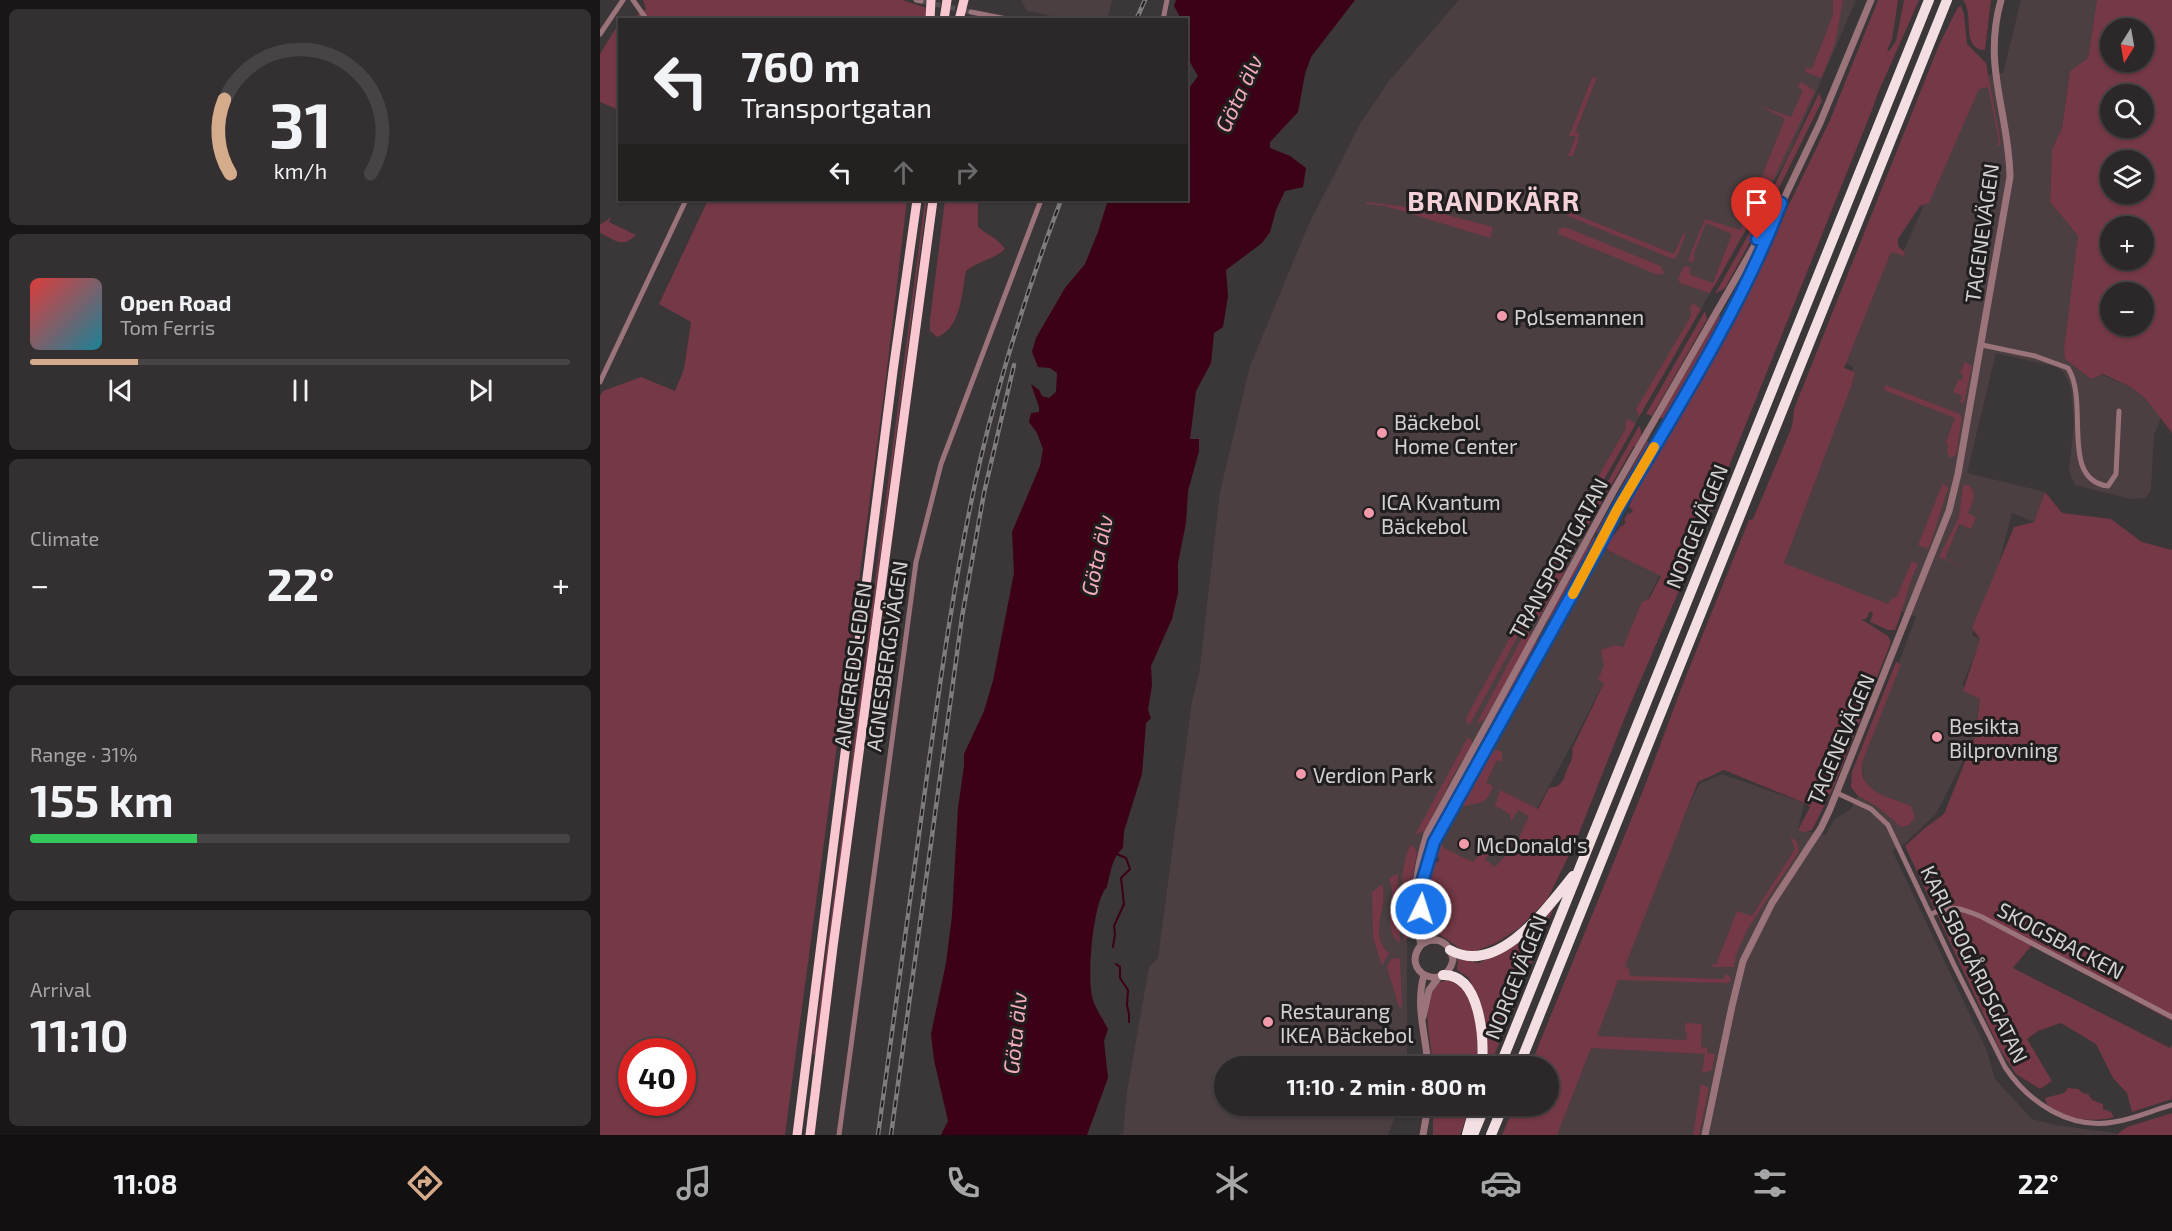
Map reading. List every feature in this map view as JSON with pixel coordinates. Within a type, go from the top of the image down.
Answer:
[{"type":"highway","points":[[923,0],[929,18]]},
{"type":"highway","points":[[944,18],[946,0]]},
{"type":"highway","points":[[954,18],[957,0]]},
{"type":"highway","points":[[960,18],[964,0]]},
{"type":"highway","name":"NORGEVÄGEN","points":[[1504,1056],[1929,0]]},
{"type":"highway","name":"NORGEVÄGEN","points":[[1523,1056],[1947,0]]},
{"type":"highway","name":"ANGEREDSLEDEN","points":[[797,1135],[916,201]]},
{"type":"highway","name":"ANGEREDSLEDEN","points":[[810,1135],[832,947],[933,201]]},
{"type":"highway","points":[[1450,950],[1463,956],[1476,957],[1489,954],[1508,943],[1533,923],[1580,868]]},
{"type":"highway","points":[[1441,976],[1455,976],[1470,991],[1481,1029],[1482,1056]]},
{"type":"highway","points":[[1467,1135],[1472,1116]]},
{"type":"highway","points":[[1473,1135],[1481,1116]]},
{"type":"highway","points":[[1491,1135],[1499,1116]]},
{"type":"street","points":[[600,34],[623,0]]},
{"type":"street","points":[[633,0],[646,18]]},
{"type":"street","points":[[1163,18],[1167,0]]},
{"type":"street","name":"TRANSPORTGATAN","points":[[1434,939],[1422,919],[1420,898],[1425,869],[1434,842],[1581,580],[1617,510],[1730,312],[1820,123],[1870,0]]},
{"type":"street","name":"TAGENEVÄGEN","points":[[1705,1135],[1743,961],[1772,903],[1821,828],[1949,511],[1982,345],[2010,177],[1993,56],[1993,33],[2001,0]]},
{"type":"street","points":[[971,12],[1002,18]]},
{"type":"street","points":[[600,382],[686,201]]},
{"type":"street","name":"AGNESBERGSVÄGEN","points":[[839,1135],[916,562],[941,464],[1041,201]]},
{"type":"street","name":"TRANSPORTGATAN","points":[[1427,1056],[1419,998],[1424,975],[1418,970],[1415,960],[1421,945],[1416,925],[1414,898],[1419,860],[1427,834],[1613,492],[1766,224],[1781,203]]},
{"type":"street","points":[[1982,345],[2035,356],[2068,368],[2075,382],[2078,403],[2080,462],[2089,479],[2102,485],[2108,486],[2115,474],[2119,411]]},
{"type":"street","name":"KARLSBOGÅRDSGATAN","points":[[1837,793],[1870,808],[1888,825],[2005,1067],[2016,1082],[2045,1107],[2071,1120],[2099,1124],[2116,1122],[2172,1105]]},
{"type":"street","name":"SKOGSBACKEN","points":[[1931,914],[1959,907],[2172,1017]]},
{"type":"street","points":[[1421,945],[1434,939],[1445,944],[1450,950]]},
{"type":"street","name":"TRANSPORTGATAN","points":[[1423,1023],[1426,996],[1452,963],[1450,950]]},
{"type":"street","points":[[1424,975],[1441,976]]},
{"type":"street","points":[[1423,1135],[1426,1116]]},
{"type":"shaded area","points":[[643,0],[902,0],[930,9],[929,18],[630,18],[646,9]]},
{"type":"shaded area","points":[[1021,0],[1112,0],[1108,18],[1061,18],[1027,11]]},
{"type":"shaded area","points":[[1459,0],[1856,0],[1788,157],[1572,534],[1660,575],[1571,746],[1500,875],[1410,852],[1407,932],[1407,1056],[1214,1056],[1214,1116],[1395,1116],[1388,1135],[1120,1135],[1123,1134],[1127,1092],[1149,967],[1158,958],[1192,701],[1199,675],[1220,492],[1250,366],[1308,226],[1360,124],[1389,81]]},
{"type":"shaded area","points":[[1833,0],[1843,0],[1835,44],[1821,78],[1805,72],[1806,68],[1812,69],[1833,15]]},
{"type":"shaded area","points":[[1878,0],[1898,0],[1892,39],[1887,51],[1889,51],[1896,41],[1904,0],[1919,0],[1878,93],[1681,586],[1627,712],[1575,843],[1547,900],[1519,928],[1496,943],[1473,952],[1462,950],[1435,931],[1426,918],[1424,889],[1431,864],[1434,861],[1438,862],[1440,857],[1436,855],[1440,844],[1473,862],[1483,850],[1497,845],[1485,859],[1495,867],[1513,848],[1509,844],[1513,838],[1518,840],[1529,816],[1518,810],[1511,822],[1510,815],[1497,806],[1496,811],[1495,806],[1500,790],[1538,809],[1549,788],[1558,786],[1564,779],[1572,757],[1572,749],[1604,683],[1598,680],[1604,665],[1601,650],[1615,645],[1623,647],[1642,602],[1649,599],[1661,576],[1607,550],[1606,545],[1626,522],[1624,520],[1628,513],[1630,514],[1633,510],[1629,507],[1640,480],[1751,283],[1830,120]]},
{"type":"shaded area","points":[[1963,0],[1991,0],[1985,50],[1977,48],[1970,38],[1968,14]]},
{"type":"shaded area","points":[[2021,0],[2097,0],[2088,58],[2070,71],[2062,128],[2052,149],[2050,202],[2078,236],[2065,359],[2131,387],[2146,399],[2161,418],[2154,435],[2151,491],[2145,498],[2131,499],[2075,485],[2069,471],[2074,422],[2071,388],[2064,373],[2057,367],[1996,353],[1967,473],[2045,492],[2034,522],[2012,513],[1996,575],[1972,635],[1981,640],[1962,685],[1980,699],[1975,737],[1936,814],[1904,844],[1892,850],[1987,1051],[1995,1079],[2032,1119],[2055,1125],[2116,1133],[2116,1135],[1552,1135],[1656,880],[1699,784],[1722,774],[1804,803],[1798,829],[1825,835],[1835,819],[1851,809],[1865,783],[1861,762],[1916,617],[1780,565],[1848,390],[1853,367],[1842,361],[1891,248],[1903,252],[1981,77],[2003,73]]},
{"type":"shaded area","points":[[2097,0],[2172,0],[2172,433],[2146,399],[2131,387],[2103,374],[2091,379],[2065,359],[2064,350],[2078,236],[2050,202],[2052,149],[2062,128],[2070,71],[2088,58]]},
{"type":"shaded area","points":[[1961,6],[1964,14],[1967,44],[1986,63],[2001,144],[1997,147],[1999,141],[1988,87],[1979,89],[1929,203],[1920,206],[1898,239],[1898,246],[1905,253],[1904,256],[1891,252],[1844,368],[1855,372],[1851,387],[1784,563],[1888,604],[1897,596],[1912,561],[1918,564],[1895,630],[1888,630],[1870,622],[1873,613],[1870,611],[1866,619],[1861,619],[1888,636],[1891,642],[1834,786],[1812,830],[1804,832],[1798,830],[1810,807],[1807,804],[1724,770],[1698,782],[1625,966],[1629,969],[1630,976],[1724,979],[1725,974],[1730,976],[1731,980],[1728,983],[1618,980],[1597,1036],[1686,1040],[1685,1023],[1702,1024],[1701,1047],[1707,1048],[1707,1053],[1715,1054],[1712,1070],[1702,1073],[1705,1054],[1591,1048],[1557,1135],[1502,1135],[1510,1116],[1559,1116],[1559,1056],[1534,1056],[1642,793],[1749,520],[1753,519],[1791,429],[1794,409],[1939,45],[1958,7]]},
{"type":"shaded area","points":[[618,25],[618,109],[600,102],[600,54]]},
{"type":"shaded area","points":[[1597,77],[1575,133],[1579,133],[1573,156],[1568,156],[1576,136],[1569,136],[1592,78]]},
{"type":"shaded area","points":[[1801,82],[1815,91],[1774,178],[1715,285],[1709,293],[1680,283],[1678,279],[1686,266],[1691,268],[1689,274],[1713,283],[1732,234],[1706,223],[1693,256],[1695,257],[1693,263],[1688,260],[1705,219],[1740,230],[1785,119],[1760,106],[1791,117],[1803,90],[1798,87]]},
{"type":"shaded area","points":[[1819,93],[1822,101],[1775,196],[1725,288],[1715,294],[1765,205]]},
{"type":"shaded area","points":[[708,201],[907,201],[885,386],[785,1135],[600,1135],[600,396],[603,391],[641,377],[675,391],[684,369],[691,322],[659,304]]},
{"type":"shaded area","points":[[925,201],[927,201],[815,1055],[813,1054]]},
{"type":"shaded area","points":[[945,201],[978,201],[978,227],[1005,249],[966,271],[956,318],[945,333],[937,337],[930,331]]},
{"type":"shaded area","points":[[1366,202],[1425,209],[1493,227],[1490,238],[1385,206],[1366,204]]},
{"type":"shaded area","points":[[1564,210],[1674,254],[1684,232],[1685,237],[1676,258],[1673,259],[1568,216]]},
{"type":"shaded area","points":[[611,217],[609,222],[636,235],[626,242],[618,242],[600,233],[600,225]]},
{"type":"shaded area","points":[[1565,227],[1661,266],[1664,274],[1658,275],[1558,234],[1559,229]]},
{"type":"shaded area","points":[[1693,303],[1701,309],[1639,417],[1636,409],[1691,316],[1690,307]]},
{"type":"shaded area","points":[[1705,311],[1707,319],[1652,416],[1646,414]]},
{"type":"shaded area","points":[[1719,315],[1721,318],[1718,326],[1663,419],[1660,417]]},
{"type":"shaded area","points":[[1965,362],[1972,366],[1964,403],[1960,402],[1962,396],[1953,392],[1958,380],[1963,379],[1963,374],[1960,373]]},
{"type":"shaded area","points":[[1885,385],[1960,414],[1962,419],[1956,455],[1950,458],[1946,442],[1955,418],[1884,390]]},
{"type":"shaded area","points":[[1627,419],[1635,425],[1580,522],[1575,517],[1626,428]]},
{"type":"shaded area","points":[[1639,426],[1640,440],[1633,447],[1587,528],[1583,525]]},
{"type":"shaded area","points":[[1647,441],[1651,444],[1606,521],[1602,536],[1596,533],[1603,520]]},
{"type":"shaded area","points":[[1943,483],[1948,488],[1927,549],[1918,545]]},
{"type":"shaded area","points":[[1963,485],[1969,485],[1972,489],[1973,499],[1968,513],[1976,517],[1971,529],[1959,524],[1945,558],[1964,567],[1939,557],[1959,517]]},
{"type":"shaded area","points":[[2045,492],[2062,513],[2111,519],[2142,542],[2172,550],[2172,1021],[2032,945],[2013,968],[2170,1048],[2172,1045],[2172,1099],[2132,1112],[2127,1093],[2113,1078],[2096,1044],[2061,1023],[2038,1031],[2027,1039],[2052,1081],[2040,1089],[2016,1074],[2000,1050],[1905,846],[1944,814],[1975,737],[1980,699],[1963,691],[1980,639],[1972,628],[2014,527],[2034,522]]},
{"type":"shaded area","points":[[1594,537],[1600,541],[1590,552],[1553,619],[1548,619],[1578,562]]},
{"type":"shaded area","points":[[1553,558],[1558,561],[1529,616],[1523,617],[1521,610],[1527,605]]},
{"type":"shaded area","points":[[1563,561],[1568,565],[1541,615],[1531,620]]},
{"type":"shaded area","points":[[1515,622],[1523,627],[1470,724],[1467,724],[1466,718],[1513,632]]},
{"type":"shaded area","points":[[1527,628],[1530,639],[1485,719],[1476,725]]},
{"type":"shaded area","points":[[1536,640],[1540,642],[1539,645],[1495,727],[1493,729],[1489,727]]},
{"type":"shaded area","points":[[1896,662],[1901,664],[1863,760],[1862,771],[1864,779],[1876,791],[1911,806],[1915,817],[1909,825],[1901,827],[1879,808],[1857,795],[1851,787],[1852,772]]},
{"type":"shaded area","points":[[1468,737],[1472,745],[1455,772],[1425,831],[1415,835]]},
{"type":"shaded area","points":[[1497,750],[1502,752],[1502,762],[1497,760],[1486,783],[1493,786],[1488,797],[1481,802],[1462,807],[1490,752]]},
{"type":"shaded area","points":[[1790,836],[1797,842],[1799,851],[1747,930],[1736,955],[1734,967],[1712,967],[1712,964],[1716,965],[1737,911],[1752,916],[1795,849]]},
{"type":"shaded area","points":[[1410,845],[1417,853],[1409,899],[1411,928],[1409,936],[1404,941],[1402,880]]},
{"type":"shaded area","points":[[1398,874],[1400,942],[1396,940],[1390,926],[1392,894],[1389,878]]},
{"type":"shaded area","points":[[1382,884],[1383,902],[1379,929],[1383,945],[1389,953],[1382,966],[1373,937],[1372,892]]},
{"type":"shaded area","points":[[1556,902],[1494,1056],[1487,1056],[1486,1031],[1481,1008],[1469,978],[1457,970],[1458,959],[1479,963],[1505,950],[1531,932],[1546,918]]},
{"type":"shaded area","points":[[1400,958],[1402,1006],[1400,1008],[1387,967],[1391,959]]},
{"type":"shaded area","points":[[1447,980],[1458,984],[1465,992],[1471,1003],[1477,1030],[1478,1056],[1432,1056],[1428,1004],[1431,993],[1437,985]]},
{"type":"shaded area","points":[[1701,1084],[1708,1087],[1708,1092],[1699,1135],[1693,1135]]},
{"type":"shaded area","points":[[2068,1088],[2078,1089],[2088,1094],[2092,1100],[2103,1104],[2103,1109],[2111,1112],[2114,1117],[2096,1120],[2074,1118],[2055,1111],[2048,1105],[2045,1098],[2064,1093]]},
{"type":"shaded area","points":[[2172,1113],[2172,1135],[2116,1135],[2127,1127]]},
{"type":"shaded area","points":[[1433,1116],[1467,1116],[1460,1135],[1433,1135]]},
{"type":"water","name":"Göta älv","points":[[1176,0],[1355,0],[1311,57],[1305,74],[1298,112],[1270,142],[1270,148],[1290,156],[1306,168],[1303,187],[1285,191],[1276,210],[1270,232],[1262,243],[1226,270],[1228,296],[1223,327],[1214,333],[1211,363],[1196,391],[1190,439],[1199,439],[1199,451],[1188,491],[1186,523],[1178,563],[1178,593],[1172,619],[1151,666],[1152,685],[1148,710],[1151,718],[1146,723],[1142,774],[1124,831],[1123,848],[1114,861],[1107,887],[1098,907],[1092,939],[1090,972],[1092,996],[1108,1029],[1104,1041],[1108,1078],[1087,1135],[941,1135],[948,1121],[934,1060],[931,1034],[946,963],[952,916],[958,808],[964,754],[984,711],[993,681],[1014,573],[1012,532],[1040,466],[1043,449],[1037,433],[1029,422],[1031,413],[1039,412],[1031,384],[1039,390],[1042,396],[1049,398],[1056,392],[1057,373],[1050,368],[1038,367],[1032,352],[1036,338],[1065,288],[1085,264],[1108,201],[1188,201],[1188,90],[1198,76],[1188,59],[1188,18],[1180,18],[1174,6]]},
{"type":"waterway","points":[[1113,947],[1114,926],[1124,904],[1121,878],[1130,869],[1126,858],[1117,854]]},
{"type":"waterway","points":[[1116,964],[1120,967],[1120,978],[1128,990],[1129,1022]]},
{"type":"tunnel","points":[[921,1],[971,12]]},
{"type":"railway","points":[[1137,18],[1145,0]]},
{"type":"railway","points":[[878,1135],[937,702],[964,541],[980,461],[1006,362],[1061,201]]},
{"type":"railway","points":[[891,1135],[962,617],[984,493],[1014,365]]},
{"type":"slow traffic","points":[[1573,594],[1617,510],[1654,447]]},
{"type":"place","name":"Pølsemannen","points":[[1502,316]]},
{"type":"place","name":"Bäckebol Home Center","points":[[1382,433]]},
{"type":"place","name":"ICA Kvantum Bäckebol","points":[[1369,513]]},
{"type":"place","name":"Besikta Bilprovning","points":[[1937,737]]},
{"type":"place","name":"Verdion Park","points":[[1301,774]]},
{"type":"place","name":"McDonald's","points":[[1464,844]]},
{"type":"place","name":"Restaurang IKEA Bäckebol","points":[[1268,1022]]},
{"type":"district","name":"BRANDKÄRR","points":[[1494,200]]},
{"type":"route","points":[[1421,909],[1421,886],[1434,842],[1617,510],[1730,312],[1781,203],[1757,239]]}]
